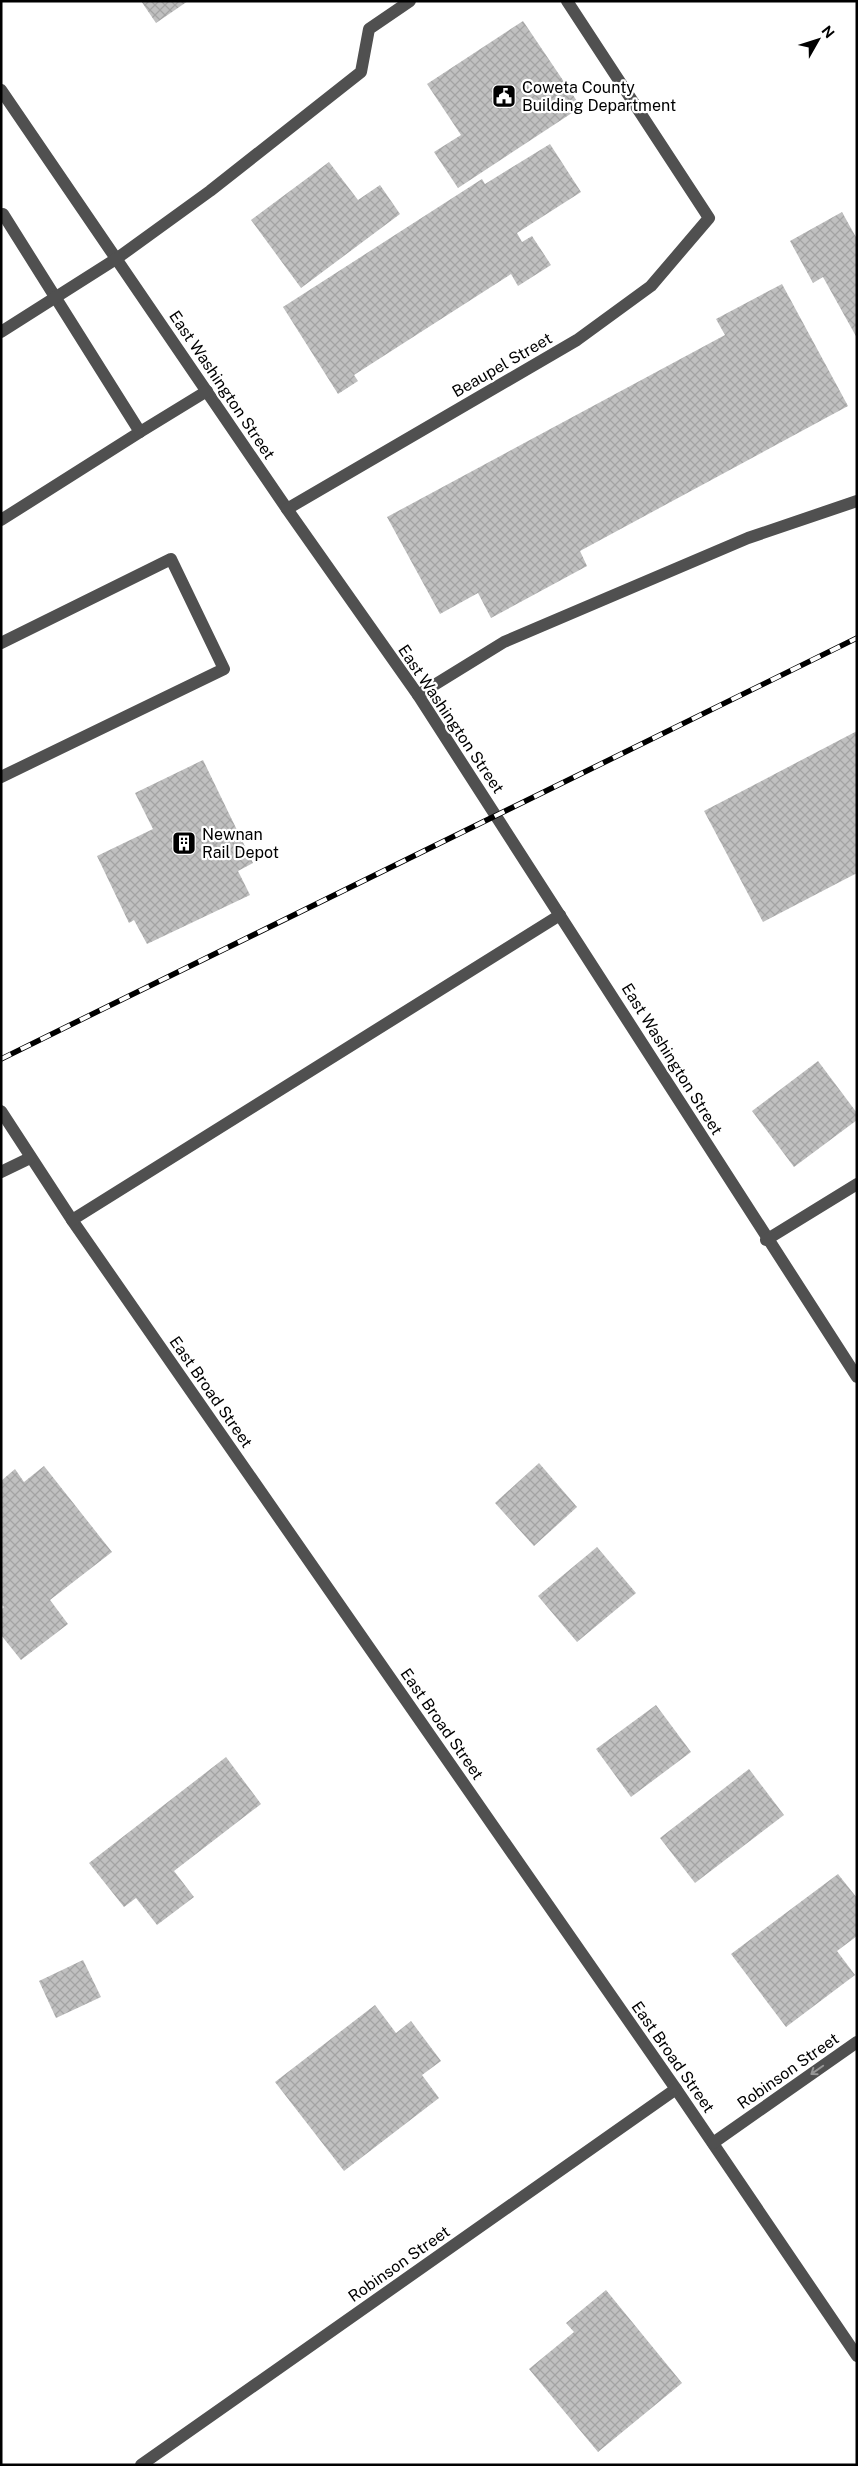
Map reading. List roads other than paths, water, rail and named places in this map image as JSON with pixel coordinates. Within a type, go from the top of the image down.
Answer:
[{"type":"street","points":[[1,332],[116,259],[210,191],[361,72],[369,29],[410,1]]},
{"type":"street","name":"Beaupel Street","points":[[286,509],[576,340],[651,286],[709,218],[567,1]]},
{"type":"street","name":"East Washington Street","points":[[1,90],[286,509],[418,695],[560,914],[766,1240],[857,1377]]},
{"type":"street","points":[[1,215],[3,214],[57,296],[140,432]]},
{"type":"street","points":[[1,520],[206,391]]},
{"type":"street","points":[[418,695],[504,642],[748,538],[857,501]]},
{"type":"street","points":[[1,643],[171,559],[224,669],[1,777]]},
{"type":"street","points":[[72,1220],[560,914]]},
{"type":"street","name":"East Broad Street","points":[[1,1111],[72,1220],[676,2089],[857,2356]]},
{"type":"street","points":[[1,1172],[30,1158]]},
{"type":"street","points":[[766,1240],[857,1184]]},
{"type":"street","name":"Robinson Street","points":[[713,2143],[857,2042]]},
{"type":"street","name":"Robinson Street","points":[[141,2465],[676,2089]]},
{"type":"railway","points":[[1,1059],[857,638]]},
{"type":"place","name":"Coweta County Building Department","points":[[504,96]]},
{"type":"place","name":"Newnan Rail Depot","points":[[184,843]]}]
